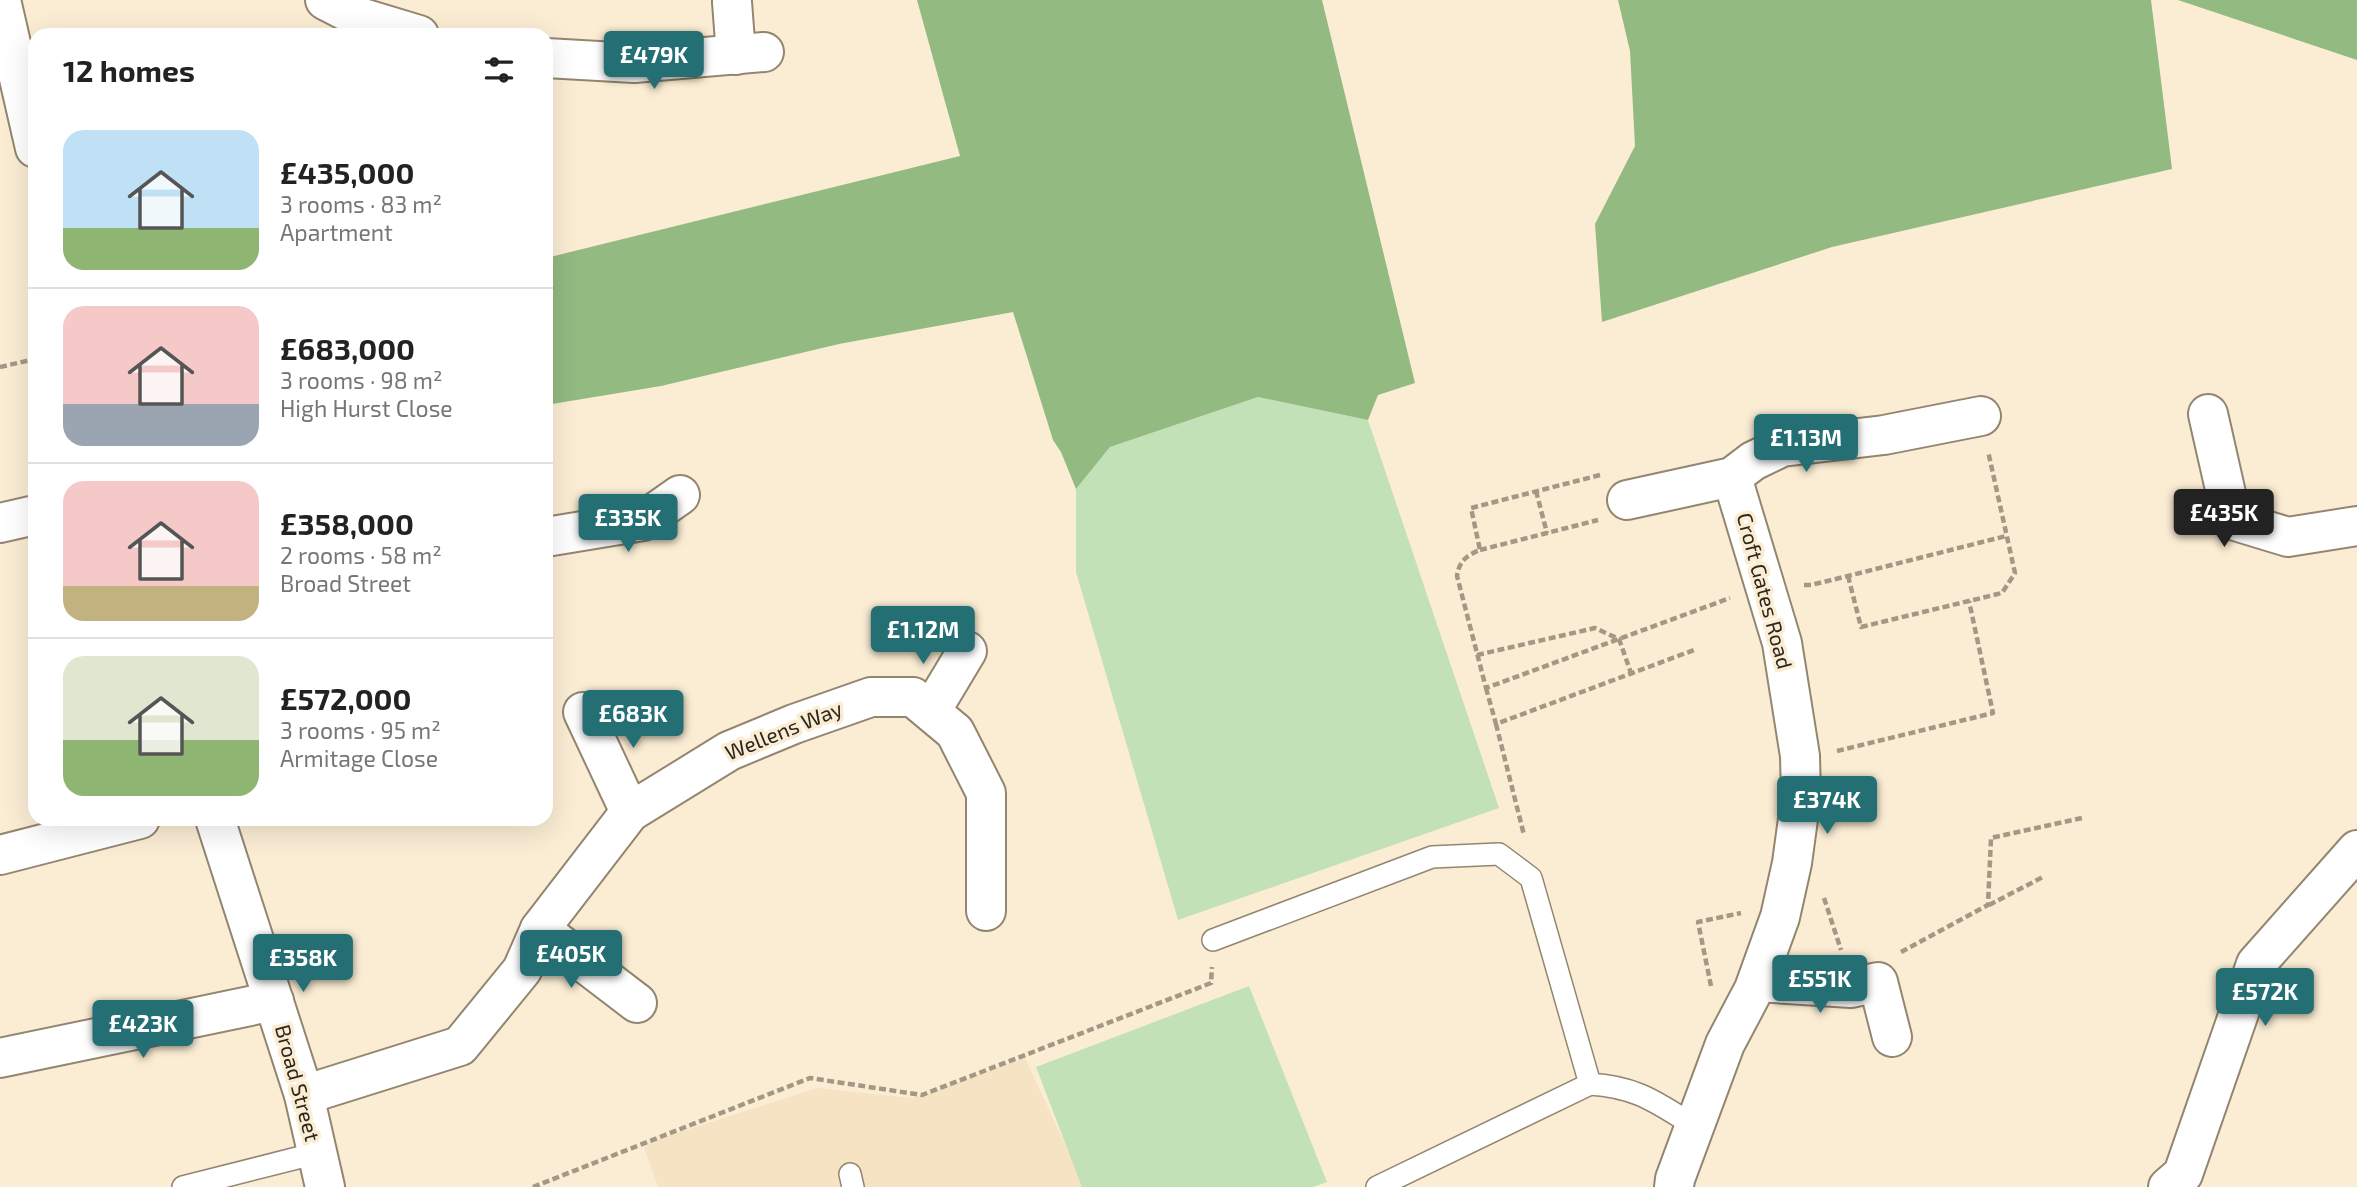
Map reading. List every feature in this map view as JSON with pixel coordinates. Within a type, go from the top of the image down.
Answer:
[{"type":"street","points":[[1,0],[28,118]]},
{"type":"street","points":[[325,0],[356,16],[396,28]]},
{"type":"street","points":[[553,58],[634,63],[750,54],[732,2]]},
{"type":"street","points":[[2208,415],[2232,520],[2288,537],[2357,526]]},
{"type":"street","points":[[1627,500],[1732,477],[1753,461],[1782,447],[1884,435],[1981,416]]},
{"type":"street","name":"Croft Gates Road","points":[[1674,1187],[1725,1044],[1757,982],[1780,917],[1792,863],[1801,797],[1800,755],[1785,657],[1780,583],[1732,477]]},
{"type":"street","points":[[553,536],[643,521],[680,495]]},
{"type":"street","points":[[0,523],[28,517]]},
{"type":"street","points":[[931,711],[967,651]]},
{"type":"street","name":"Wellens Way","points":[[304,1095],[460,1046],[522,970],[540,929],[630,812],[729,751],[794,724],[871,697],[913,697],[955,732],[986,793],[986,911]]},
{"type":"street","points":[[583,712],[630,812]]},
{"type":"street","points":[[0,855],[112,826]]},
{"type":"street","name":"Broad Street","points":[[217,826],[304,1095],[321,1170]]},
{"type":"street","points":[[2168,1187],[2183,1174],[2256,964],[2357,850]]},
{"type":"street","points":[[540,929],[637,1003]]},
{"type":"street","points":[[1757,982],[1851,988],[1878,982],[1892,1037]]},
{"type":"street","points":[[0,1058],[274,1001]]},
{"type":"lane","points":[[1213,940],[1432,857],[1499,855],[1531,878],[1590,1084]]},
{"type":"lane","points":[[1377,1187],[1590,1084],[1610,1085],[1642,1094],[1696,1127]]},
{"type":"lane","points":[[183,1187],[321,1170]]},
{"type":"path","points":[[0,367],[28,361]]},
{"type":"path","points":[[1849,576],[1861,627],[2002,593],[2015,573],[1981,416]]},
{"type":"path","points":[[1480,550],[1472,508],[1621,470],[1629,512],[1480,550],[1468,554],[1458,567],[1457,576],[1529,855],[1531,878]]},
{"type":"path","points":[[1536,491],[1547,533]]},
{"type":"path","points":[[1486,688],[1780,583],[1811,585],[2006,536]]},
{"type":"path","points":[[1832,752],[1993,713],[1969,601]]},
{"type":"path","points":[[1477,655],[1595,628],[1619,639],[1631,673]]},
{"type":"path","points":[[1496,724],[1694,650]]},
{"type":"path","points":[[1989,905],[1991,838],[2082,818]]},
{"type":"path","points":[[1890,958],[2043,877]]},
{"type":"path","points":[[1823,896],[1843,958]]},
{"type":"path","points":[[1712,990],[1698,922],[1750,911]]},
{"type":"path","points":[[533,1187],[810,1078],[922,1096],[1211,983],[1213,940]]},
{"type":"shaded area","points":[[1025,1058],[1085,1187],[658,1187],[643,1144],[817,1088],[912,1098]]},
{"type":"green space","points":[[917,0],[1322,0],[1415,383],[1378,395],[1368,420],[1258,397],[1110,447],[1076,489],[1061,452],[1053,440],[1013,312],[839,344],[661,386],[553,404],[553,256],[960,156]]},
{"type":"green space","points":[[1618,0],[2151,0],[2172,169],[1832,247],[1602,322],[1595,224],[1635,146],[1630,51]]},
{"type":"green space","points":[[2178,0],[2357,0],[2357,60]]},
{"type":"green space","points":[[1258,397],[1368,420],[1499,808],[1178,920],[1076,572],[1076,489],[1110,447]]},
{"type":"green space","points":[[1249,986],[1327,1182],[1313,1187],[1082,1187],[1036,1067]]}]
